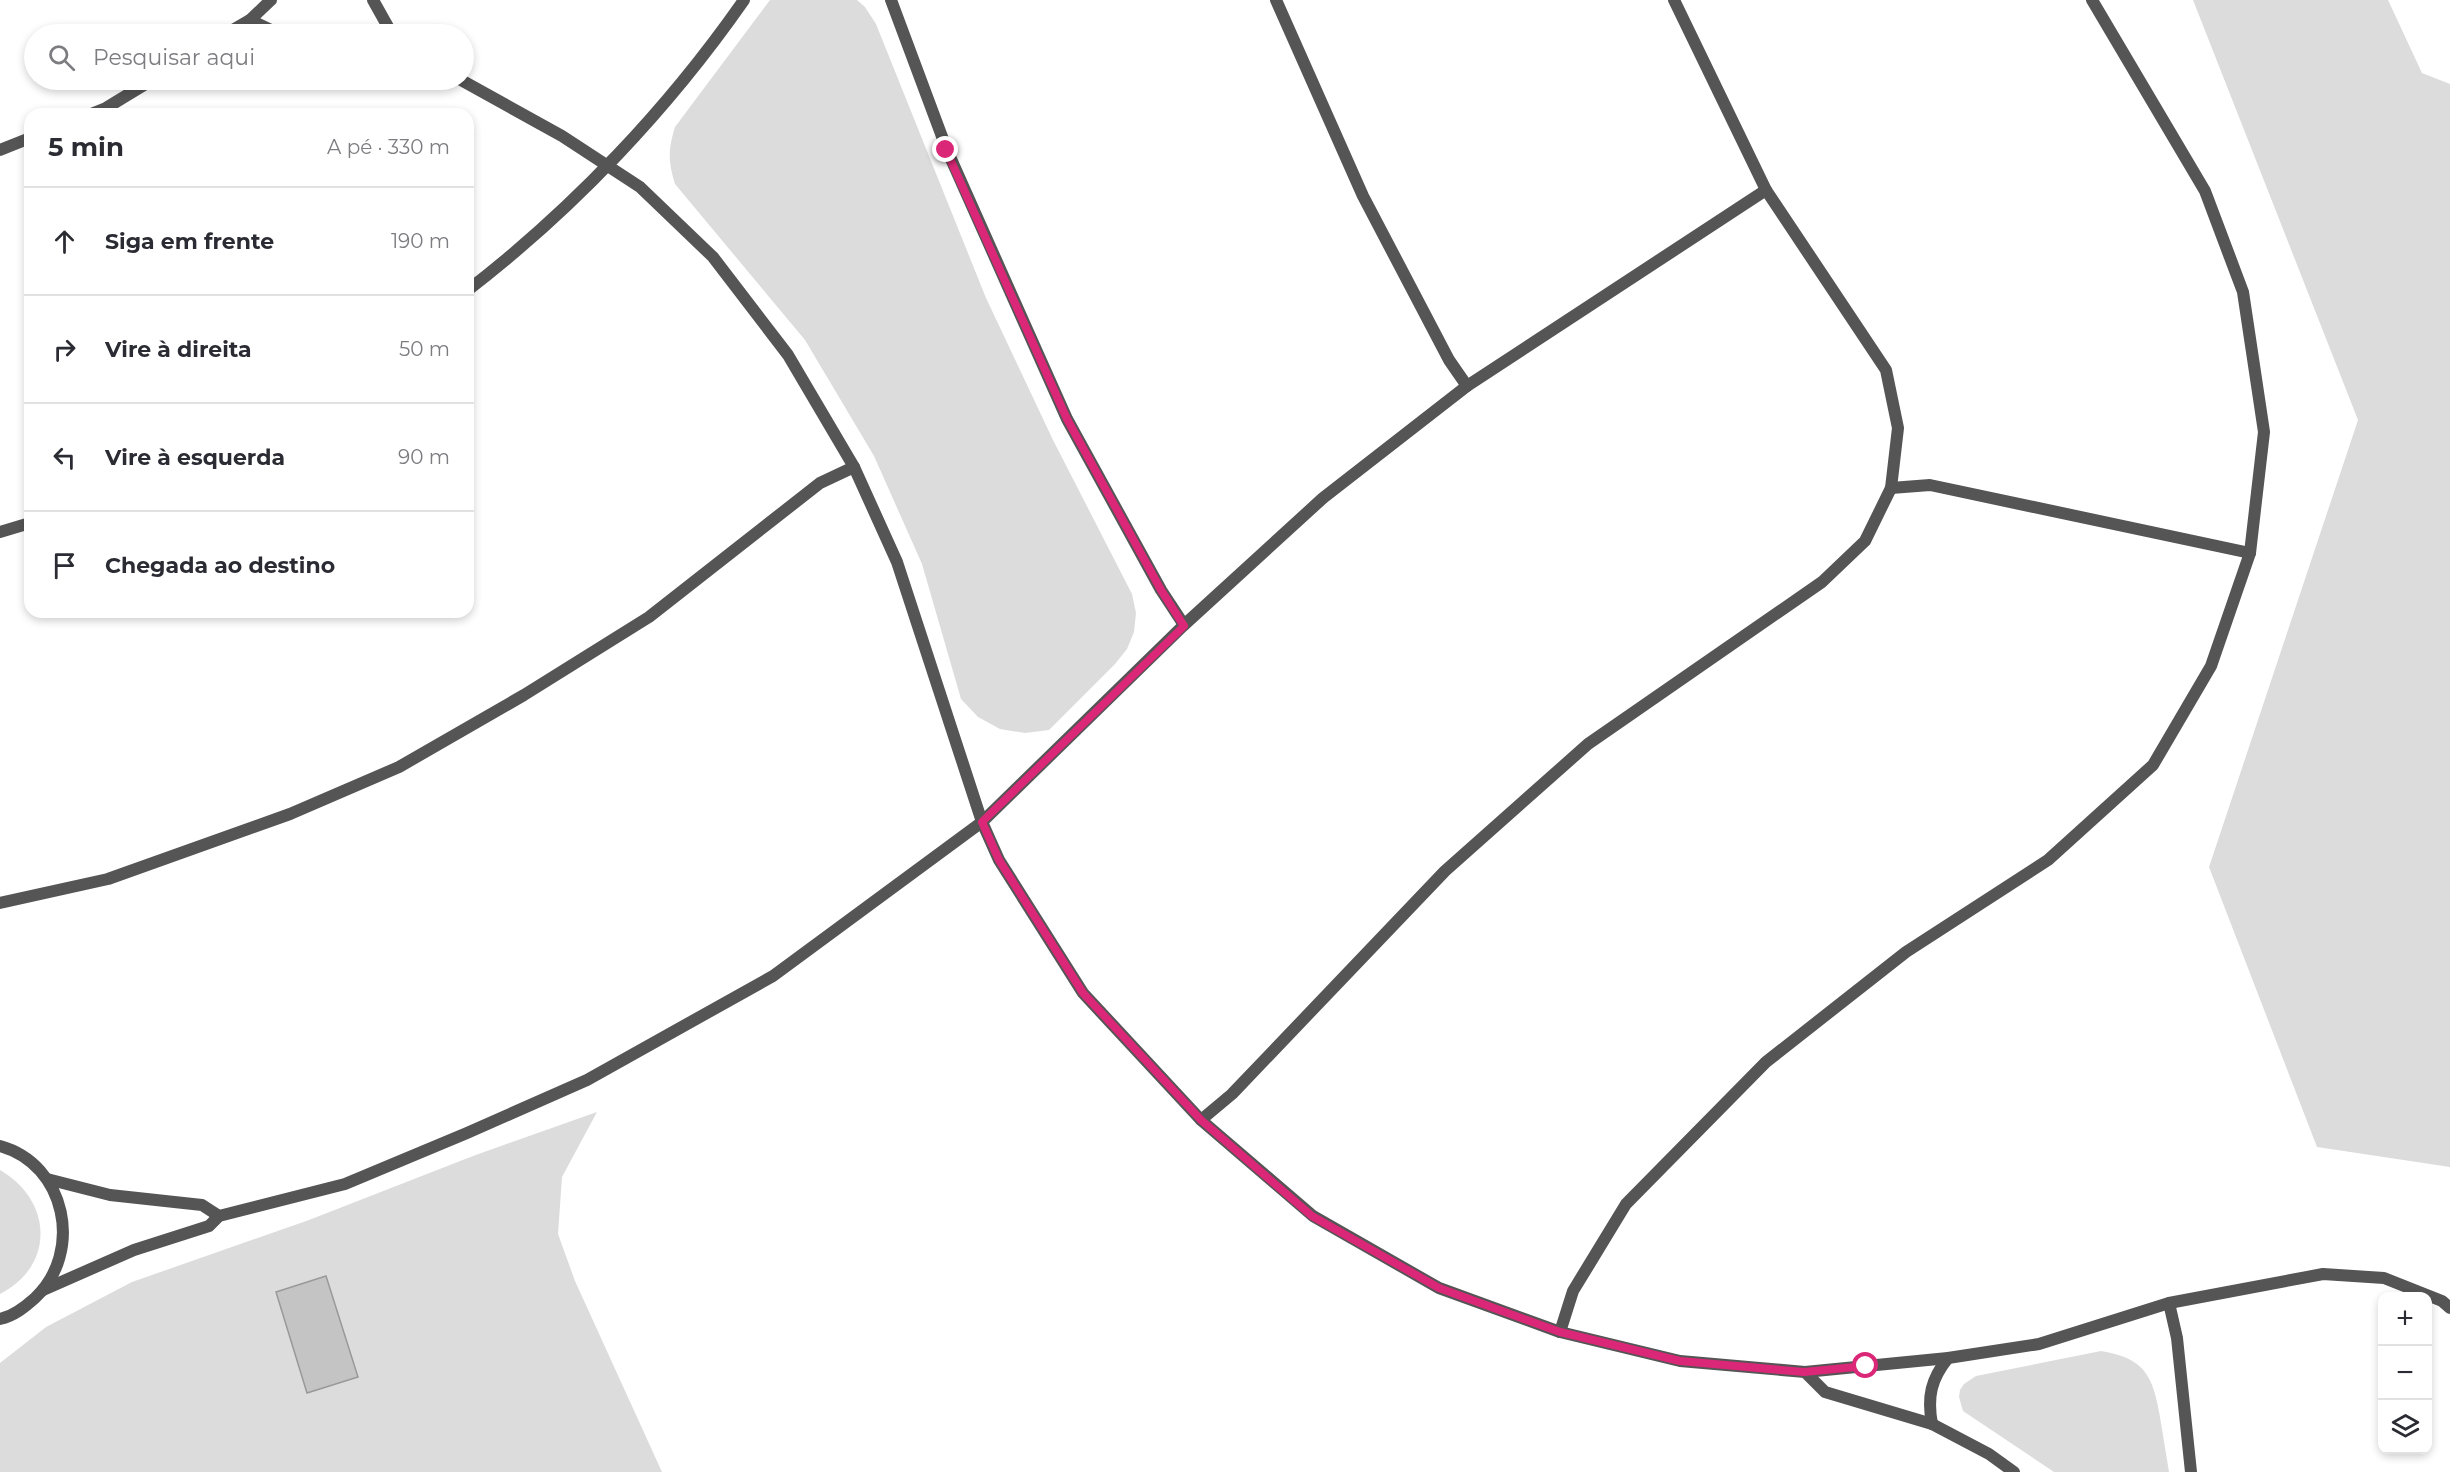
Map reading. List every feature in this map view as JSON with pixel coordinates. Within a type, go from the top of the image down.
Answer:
[{"type":"street","points":[[243,24],[271,0]]},
{"type":"street","points":[[373,0],[386,24]]},
{"type":"street","points":[[474,285],[514,255],[637,134],[715,42],[744,0]]},
{"type":"street","points":[[891,0],[946,150],[1067,419],[1161,590],[1184,626]]},
{"type":"street","points":[[1276,0],[1362,196],[1449,360],[1467,386]]},
{"type":"street","points":[[1201,1120],[1232,1094],[1445,871],[1588,744],[1822,582],[1864,541],[1891,488],[1898,428],[1886,370],[1766,190],[1674,0]]},
{"type":"street","points":[[1560,1332],[1573,1291],[1626,1204],[1766,1062],[1906,952],[2048,860],[2153,765],[2211,666],[2250,553],[2264,432],[2243,292],[2205,191],[2092,0]]},
{"type":"street","points":[[250,20],[258,24]]},
{"type":"street","points":[[474,87],[607,164],[640,187],[713,256],[788,355],[854,467],[897,562],[982,822],[999,860],[1083,993],[1201,1120],[1312,1216],[1439,1288],[1560,1332],[1680,1361],[1804,1372],[1948,1358],[2040,1344],[2169,1304],[2322,1274],[2384,1278],[2442,1301],[2450,1308]]},
{"type":"street","points":[[106,108],[136,90]]},
{"type":"street","points":[[0,150],[24,140]]},
{"type":"street","points":[[43,1290],[134,1250],[209,1226],[219,1216],[345,1184],[587,1080],[772,976],[982,822],[1184,626],[1323,498],[1467,386],[1766,190]]},
{"type":"street","points":[[0,903],[108,879],[290,814],[399,767],[524,695],[649,617],[820,483],[854,467]]},
{"type":"street","points":[[1891,488],[1930,485],[2250,553]]},
{"type":"street","points":[[0,532],[24,525]]},
{"type":"street","points":[[0,1146],[9,1148],[31,1161],[47,1179],[58,1200],[64,1223],[63,1247],[56,1270],[43,1290],[25,1307],[2,1319]]},
{"type":"street","points":[[47,1179],[110,1195],[202,1205],[219,1216]]},
{"type":"street","points":[[2169,1304],[2177,1338],[2191,1472]]},
{"type":"street","points":[[1932,1424],[1929,1406],[1930,1389],[1937,1372],[1948,1358]]},
{"type":"street","points":[[1804,1372],[1825,1392],[1932,1424],[1989,1454],[2014,1472]]},
{"type":"shaded area","points":[[770,0],[857,0],[865,7],[876,24],[986,298],[1053,440],[1132,594],[1136,613],[1134,632],[1127,649],[1049,730],[1025,733],[1000,729],[978,717],[961,699],[922,564],[874,456],[805,340],[675,184],[670,156],[675,127]]},
{"type":"shaded area","points":[[2193,0],[2388,0],[2422,73],[2450,84],[2450,1167],[2317,1147],[2209,867],[2358,420]]},
{"type":"shaded area","points":[[597,1112],[562,1177],[558,1234],[575,1281],[662,1472],[0,1472],[0,1363],[46,1327],[132,1282],[309,1220],[473,1156]]},
{"type":"shaded area","points":[[0,1170],[17,1183],[30,1198],[38,1215],[40,1232],[38,1250],[31,1267],[18,1282],[0,1294]]},
{"type":"shaded area","points":[[2101,1351],[2128,1358],[2144,1371],[2150,1380],[2157,1403],[2169,1472],[2054,1472],[1963,1411],[1959,1397],[1960,1390],[1964,1384],[1976,1376]]},
{"type":"building","points":[[326,1276],[358,1377],[307,1393],[276,1292]]},
{"type":"route","points":[[946,150],[1067,419],[1161,590],[1184,626],[982,822],[999,860],[1083,993],[1201,1120],[1312,1216],[1439,1288],[1560,1332],[1680,1361],[1804,1372],[1866,1366]]}]
